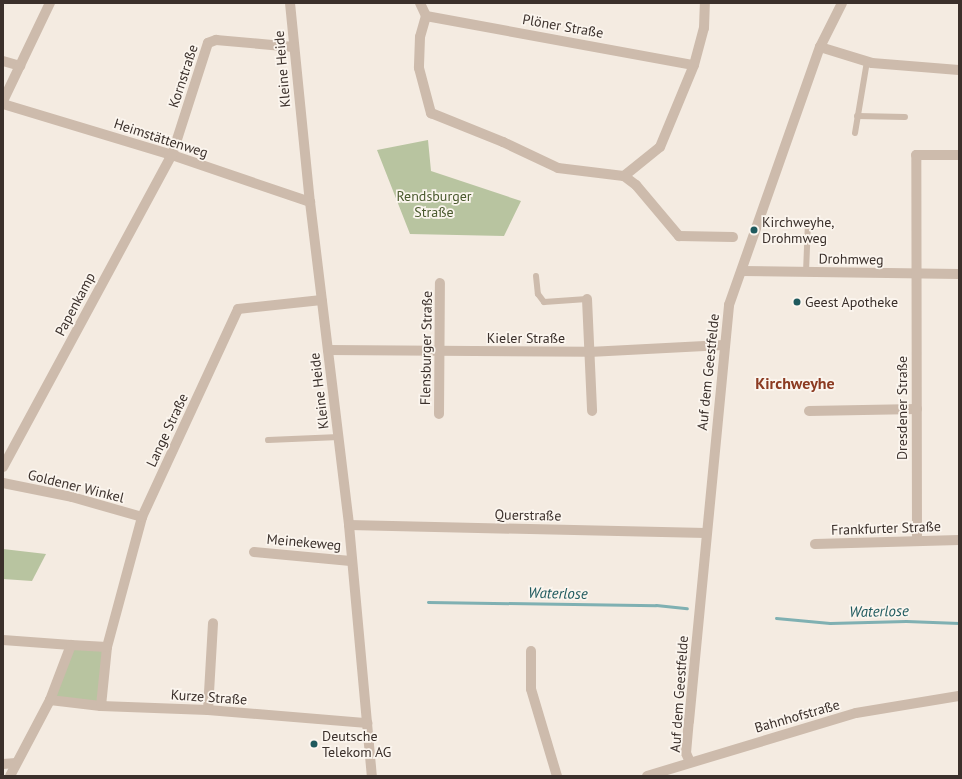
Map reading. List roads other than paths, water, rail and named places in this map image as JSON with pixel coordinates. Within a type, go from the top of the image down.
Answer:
[{"type":"street","points":[[3,103],[50,3]]},
{"type":"street","name":"Kleine Heide","points":[[290,3],[310,202],[349,525],[372,776]]},
{"type":"street","points":[[420,3],[426,16],[420,37],[420,68],[431,113],[503,142],[558,168],[624,176],[636,185],[679,236],[733,237]]},
{"type":"street","points":[[624,176],[660,147],[694,65],[704,28],[705,3]]},
{"type":"street","name":"Auf dem Geestfelde","points":[[690,762],[686,752],[729,305],[742,271],[751,238],[820,47],[842,3]]},
{"type":"street","name":"Plöner Straße","points":[[426,16],[694,65]]},
{"type":"street","name":"Kornstraße","points":[[172,155],[208,43],[216,40],[294,48]]},
{"type":"street","points":[[820,47],[867,61],[959,70]]},
{"type":"street","points":[[3,60],[20,66]]},
{"type":"street","name":"Heimstättenweg","points":[[3,103],[172,155],[310,202]]},
{"type":"street","name":"Papenkamp","points":[[3,467],[172,155]]},
{"type":"street","name":"Dresdener Straße","points":[[917,541],[915,274],[916,155],[959,155]]},
{"type":"street","name":"Drohmweg","points":[[742,271],[959,274]]},
{"type":"street","name":"Flensburger Straße","points":[[439,414],[440,283]]},
{"type":"street","points":[[587,299],[588,352],[592,411]]},
{"type":"street","name":"Lange Straße","points":[[101,706],[107,647],[142,517],[238,310],[322,300]]},
{"type":"street","name":"Kieler Straße","points":[[328,350],[588,352],[724,345]]},
{"type":"street","points":[[809,411],[917,409]]},
{"type":"street","name":"Goldener Winkel","points":[[3,483],[72,497],[142,517]]},
{"type":"street","name":"Querstraße","points":[[349,525],[706,533]]},
{"type":"street","name":"Frankfurter Straße","points":[[815,544],[959,540]]},
{"type":"street","name":"Meinekeweg","points":[[254,552],[352,561]]},
{"type":"street","points":[[208,710],[213,623]]},
{"type":"street","points":[[3,640],[107,647]]},
{"type":"street","points":[[12,769],[50,700],[71,645]]},
{"type":"street","points":[[530,651],[530,689],[557,776]]},
{"type":"street","name":"Bahnhofstraße","points":[[647,776],[856,713],[959,696]]},
{"type":"street","name":"Kurze Straße","points":[[50,700],[101,706],[208,710],[367,723]]},
{"type":"lane","points":[[854,133],[867,61]]},
{"type":"lane","points":[[857,116],[905,117]]},
{"type":"lane","points":[[806,272],[808,222]]},
{"type":"lane","points":[[536,276],[538,294],[544,302],[587,299]]},
{"type":"lane","points":[[268,440],[339,437]]},
{"type":"waterway","name":"Waterlose","points":[[428,602],[656,605],[687,608]]},
{"type":"waterway","name":"Waterlose","points":[[776,618],[830,623],[906,621],[959,623]]},
{"type":"place","name":"Kirchweyhe, Drohmweg","points":[[754,230]]},
{"type":"place","name":"Geest Apotheke","points":[[797,302]]},
{"type":"place","name":"Deutsche Telekom AG","points":[[314,744]]},
{"type":"district","name":"Kirchweyhe","points":[[795,383]]},
{"type":"park label","name":"Rendsburger Straße","points":[[434,204]]}]
